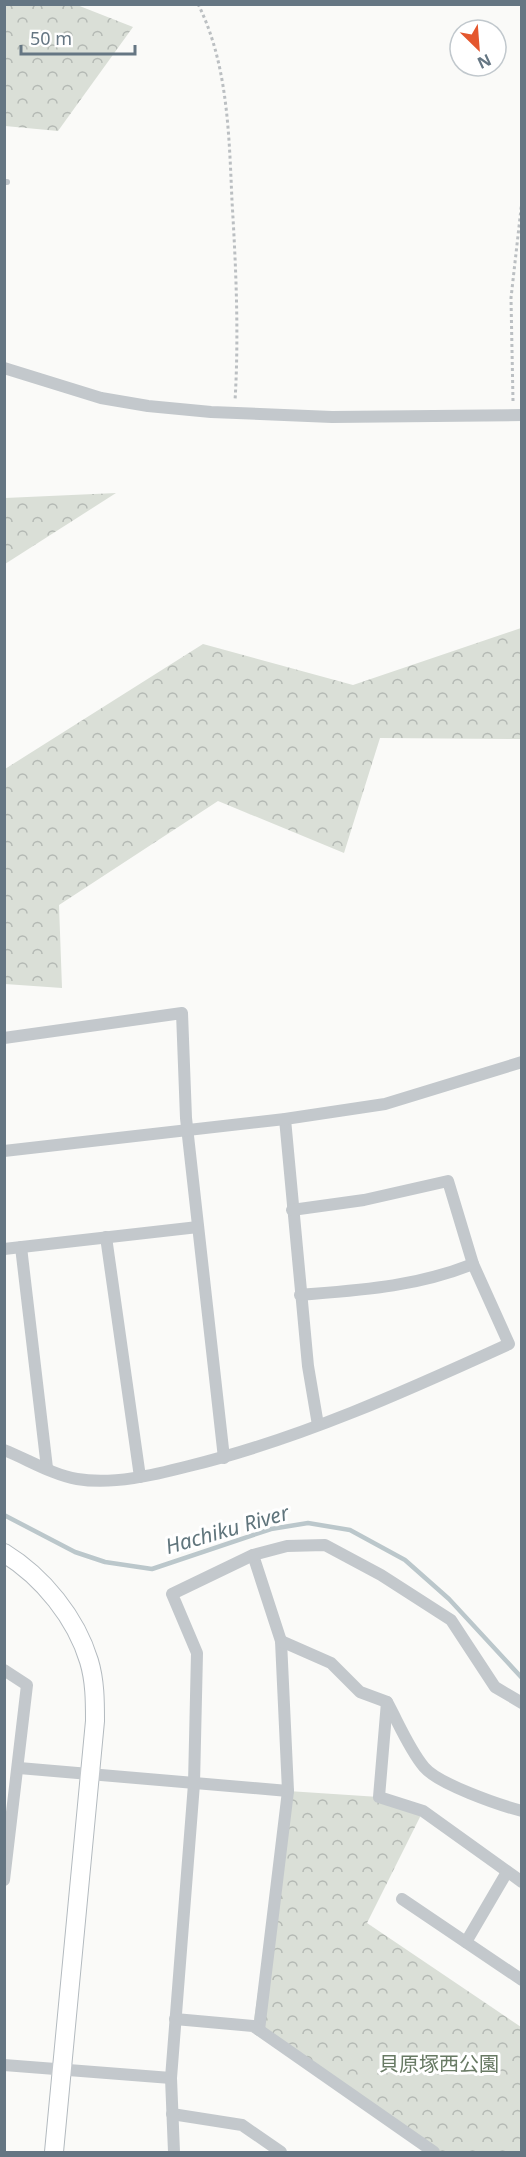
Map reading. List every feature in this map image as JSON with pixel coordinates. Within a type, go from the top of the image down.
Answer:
[{"type":"street","points":[[4,368],[101,398],[148,406],[332,417],[517,415]]},
{"type":"street","points":[[4,1038],[182,1013],[188,1130],[224,1458]]},
{"type":"street","points":[[4,1151],[188,1130],[229,1123],[285,1119],[386,1104],[522,1062]]},
{"type":"street","points":[[285,1119],[300,1295],[308,1366],[318,1425]]},
{"type":"street","points":[[4,1450],[76,1479],[140,1477],[224,1458],[318,1425],[432,1379],[509,1344],[473,1264],[448,1181],[364,1200],[292,1210]]},
{"type":"street","points":[[4,1249],[198,1227]]},
{"type":"street","points":[[106,1237],[140,1477]]},
{"type":"street","points":[[21,1247],[47,1468]]},
{"type":"street","points":[[300,1295],[385,1288],[438,1278],[473,1264]]},
{"type":"street","points":[[174,2152],[171,2078],[194,1784],[197,1653],[172,1594],[253,1555],[287,1545],[326,1545],[381,1575],[451,1620],[495,1687],[522,1703]]},
{"type":"street","points":[[4,1553],[40,1580],[62,1608],[89,1660],[94,1691],[95,1721],[54,2152]]},
{"type":"street","points":[[253,1555],[281,1641],[288,1791],[259,2030]]},
{"type":"street","points":[[281,1641],[331,1663],[360,1692],[387,1702],[425,1768],[455,1785],[500,1805],[522,1811]]},
{"type":"street","points":[[4,1670],[27,1684],[20,1768],[4,1880]]},
{"type":"street","points":[[387,1702],[379,1797],[423,1811],[522,1882]]},
{"type":"street","points":[[20,1768],[288,1791]]},
{"type":"street","points":[[466,1942],[507,1872]]},
{"type":"street","points":[[402,1899],[522,1980]]},
{"type":"street","points":[[175,2019],[253,2026],[434,2152]]},
{"type":"street","points":[[4,2065],[171,2078]]},
{"type":"street","points":[[172,2114],[242,2125],[282,2152]]},
{"type":"path","points":[[198,4],[211,31],[222,83],[229,146],[236,268],[235,412]]},
{"type":"path","points":[[517,415],[511,298],[522,200]]},
{"type":"green space","points":[[4,5],[77,5],[133,27],[58,131],[5,126]]},
{"type":"green space","points":[[116,493],[5,564],[5,498]]},
{"type":"green space","points":[[521,628],[521,739],[380,738],[344,853],[218,801],[59,905],[62,988],[5,984],[5,769],[203,644],[353,685]]},
{"type":"green space","name":"貝原塚西公園","points":[[288,1791],[379,1797],[423,1811],[367,1923],[521,2027],[521,2152],[434,2152],[253,2026]]},
{"type":"waterway","name":"Hachiku River","points":[[4,1515],[75,1552],[105,1562],[152,1569],[271,1529],[308,1523],[350,1530],[405,1560],[449,1599],[522,1678]]}]
